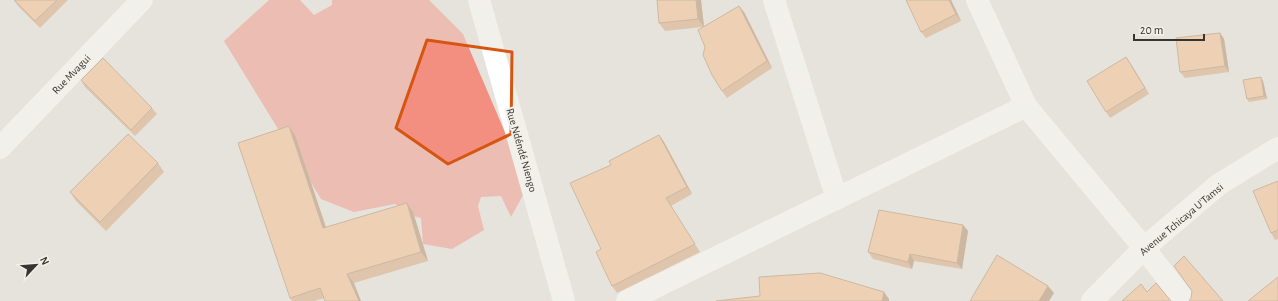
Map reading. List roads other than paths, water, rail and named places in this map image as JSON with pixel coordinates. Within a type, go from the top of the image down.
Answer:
[{"type":"street","name":"Rue Ndéndé Niengo","points":[[479,0],[564,301]]},
{"type":"street","points":[[774,0],[837,199]]},
{"type":"street","points":[[977,0],[1026,106],[1144,248],[1185,301]]},
{"type":"street","name":"Rue Mvagui","points":[[0,148],[130,4]]},
{"type":"street","points":[[627,301],[1026,106]]},
{"type":"street","name":"Avenue Tchicaya U'Tamsi","points":[[1092,301],[1144,248],[1218,186],[1278,148]]}]
